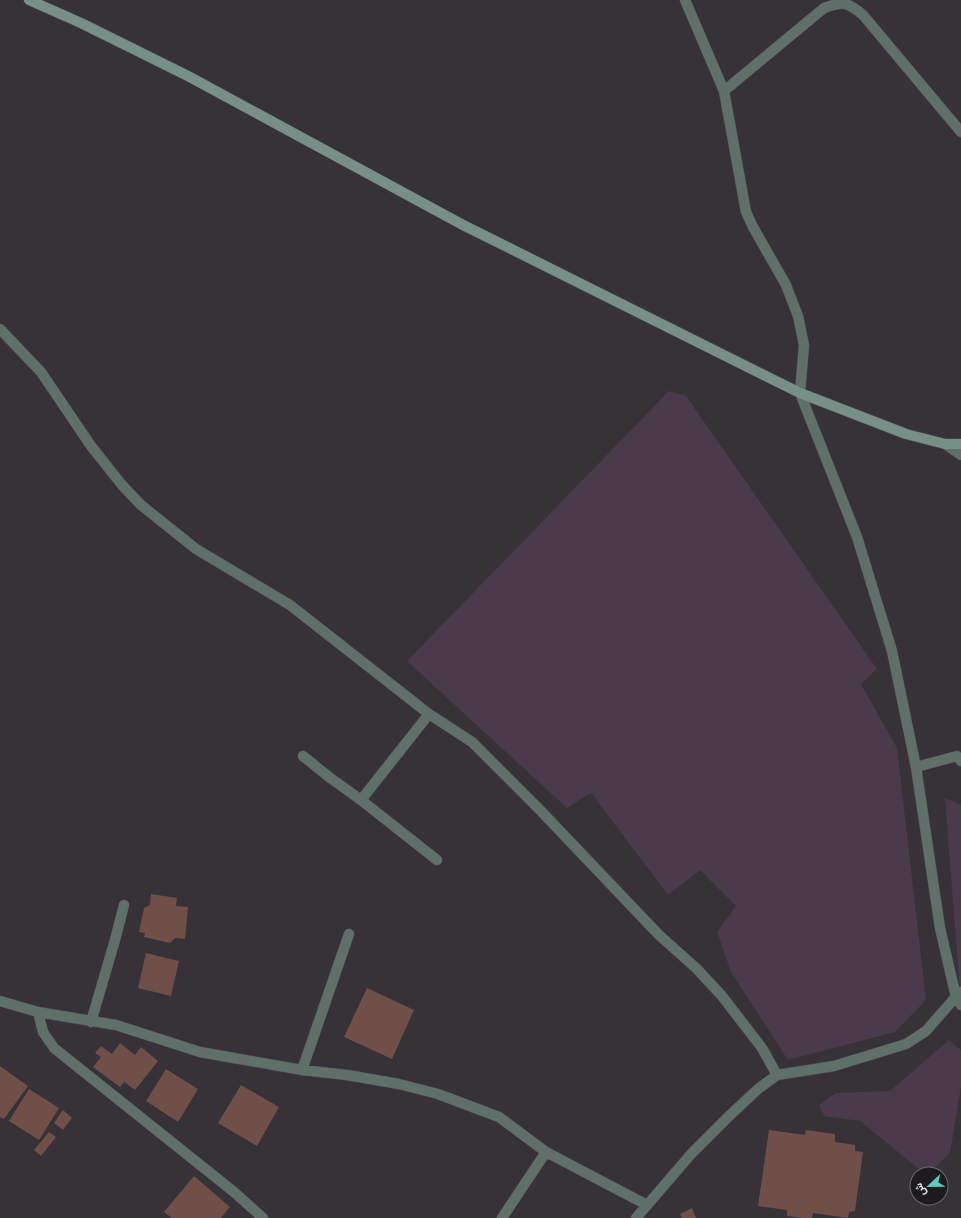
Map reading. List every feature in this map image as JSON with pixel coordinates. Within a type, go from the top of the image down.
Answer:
[{"type":"street","points":[[29,0],[80,23],[188,76],[463,225],[800,393],[906,434],[945,444],[961,444]]},
{"type":"street","points":[[636,1218],[692,1153],[758,1088],[777,1074],[834,1066],[906,1044],[926,1031],[959,998],[940,928],[916,767],[892,651],[857,537],[800,393],[804,345],[798,316],[786,285],[752,227],[746,212],[724,91],[684,0]]},
{"type":"street","points":[[724,91],[824,8],[838,3],[853,6],[863,15],[961,132]]},
{"type":"street","points":[[0,329],[41,372],[91,446],[122,485],[141,505],[196,549],[290,605],[429,714],[472,742],[540,810],[659,935],[696,968],[722,996],[762,1048],[777,1074]]},
{"type":"street","points":[[945,444],[961,455]]},
{"type":"street","points":[[361,800],[429,714]]},
{"type":"street","points":[[304,756],[437,860]]},
{"type":"street","points":[[916,767],[960,756]]},
{"type":"street","points":[[91,1022],[124,905]]},
{"type":"street","points":[[302,1070],[349,934]]},
{"type":"street","points":[[0,1001],[38,1012],[116,1025],[200,1052],[302,1070],[347,1074],[399,1084],[438,1094],[499,1117],[546,1152],[647,1205]]},
{"type":"street","points":[[38,1012],[44,1032],[54,1048],[234,1192],[263,1218]]},
{"type":"street","points":[[502,1218],[546,1152]]},
{"type":"shaded area","points":[[669,391],[686,396],[877,669],[861,684],[897,748],[926,1000],[895,1032],[788,1060],[731,972],[717,932],[736,906],[700,870],[668,895],[591,793],[567,808],[407,661]]},
{"type":"shaded area","points":[[945,798],[961,805],[961,992],[960,992]]},
{"type":"shaded area","points":[[949,1040],[961,1050],[961,1086],[950,1153],[936,1166],[915,1166],[860,1121],[824,1116],[819,1105],[836,1093],[890,1091]]},
{"type":"building","points":[[151,894],[177,898],[176,906],[188,907],[185,939],[175,938],[170,943],[144,937],[145,933],[139,932],[144,908],[150,905]]},
{"type":"building","points":[[146,953],[179,961],[171,996],[138,988]]},
{"type":"building","points":[[367,988],[414,1010],[392,1059],[344,1037]]},
{"type":"building","points":[[120,1043],[135,1055],[141,1047],[158,1061],[135,1090],[124,1082],[120,1087],[93,1067],[101,1057],[95,1053],[101,1046],[112,1054]]},
{"type":"building","points":[[0,1066],[28,1086],[4,1119],[0,1117]]},
{"type":"building","points":[[166,1069],[198,1089],[178,1122],[146,1101]]},
{"type":"building","points":[[241,1085],[279,1107],[257,1146],[218,1123]]},
{"type":"building","points":[[29,1089],[59,1108],[39,1140],[9,1121]]},
{"type":"building","points":[[63,1110],[72,1118],[63,1130],[54,1123]]},
{"type":"building","points":[[769,1130],[805,1135],[806,1130],[835,1134],[835,1142],[855,1145],[855,1151],[863,1152],[855,1211],[849,1212],[848,1218],[813,1213],[812,1218],[787,1216],[787,1210],[758,1206]]},
{"type":"building","points":[[49,1132],[56,1137],[41,1156],[34,1150]]},
{"type":"building","points":[[194,1176],[230,1207],[221,1218],[172,1218],[164,1212]]},
{"type":"building","points":[[692,1208],[696,1218],[682,1218],[680,1214]]}]
